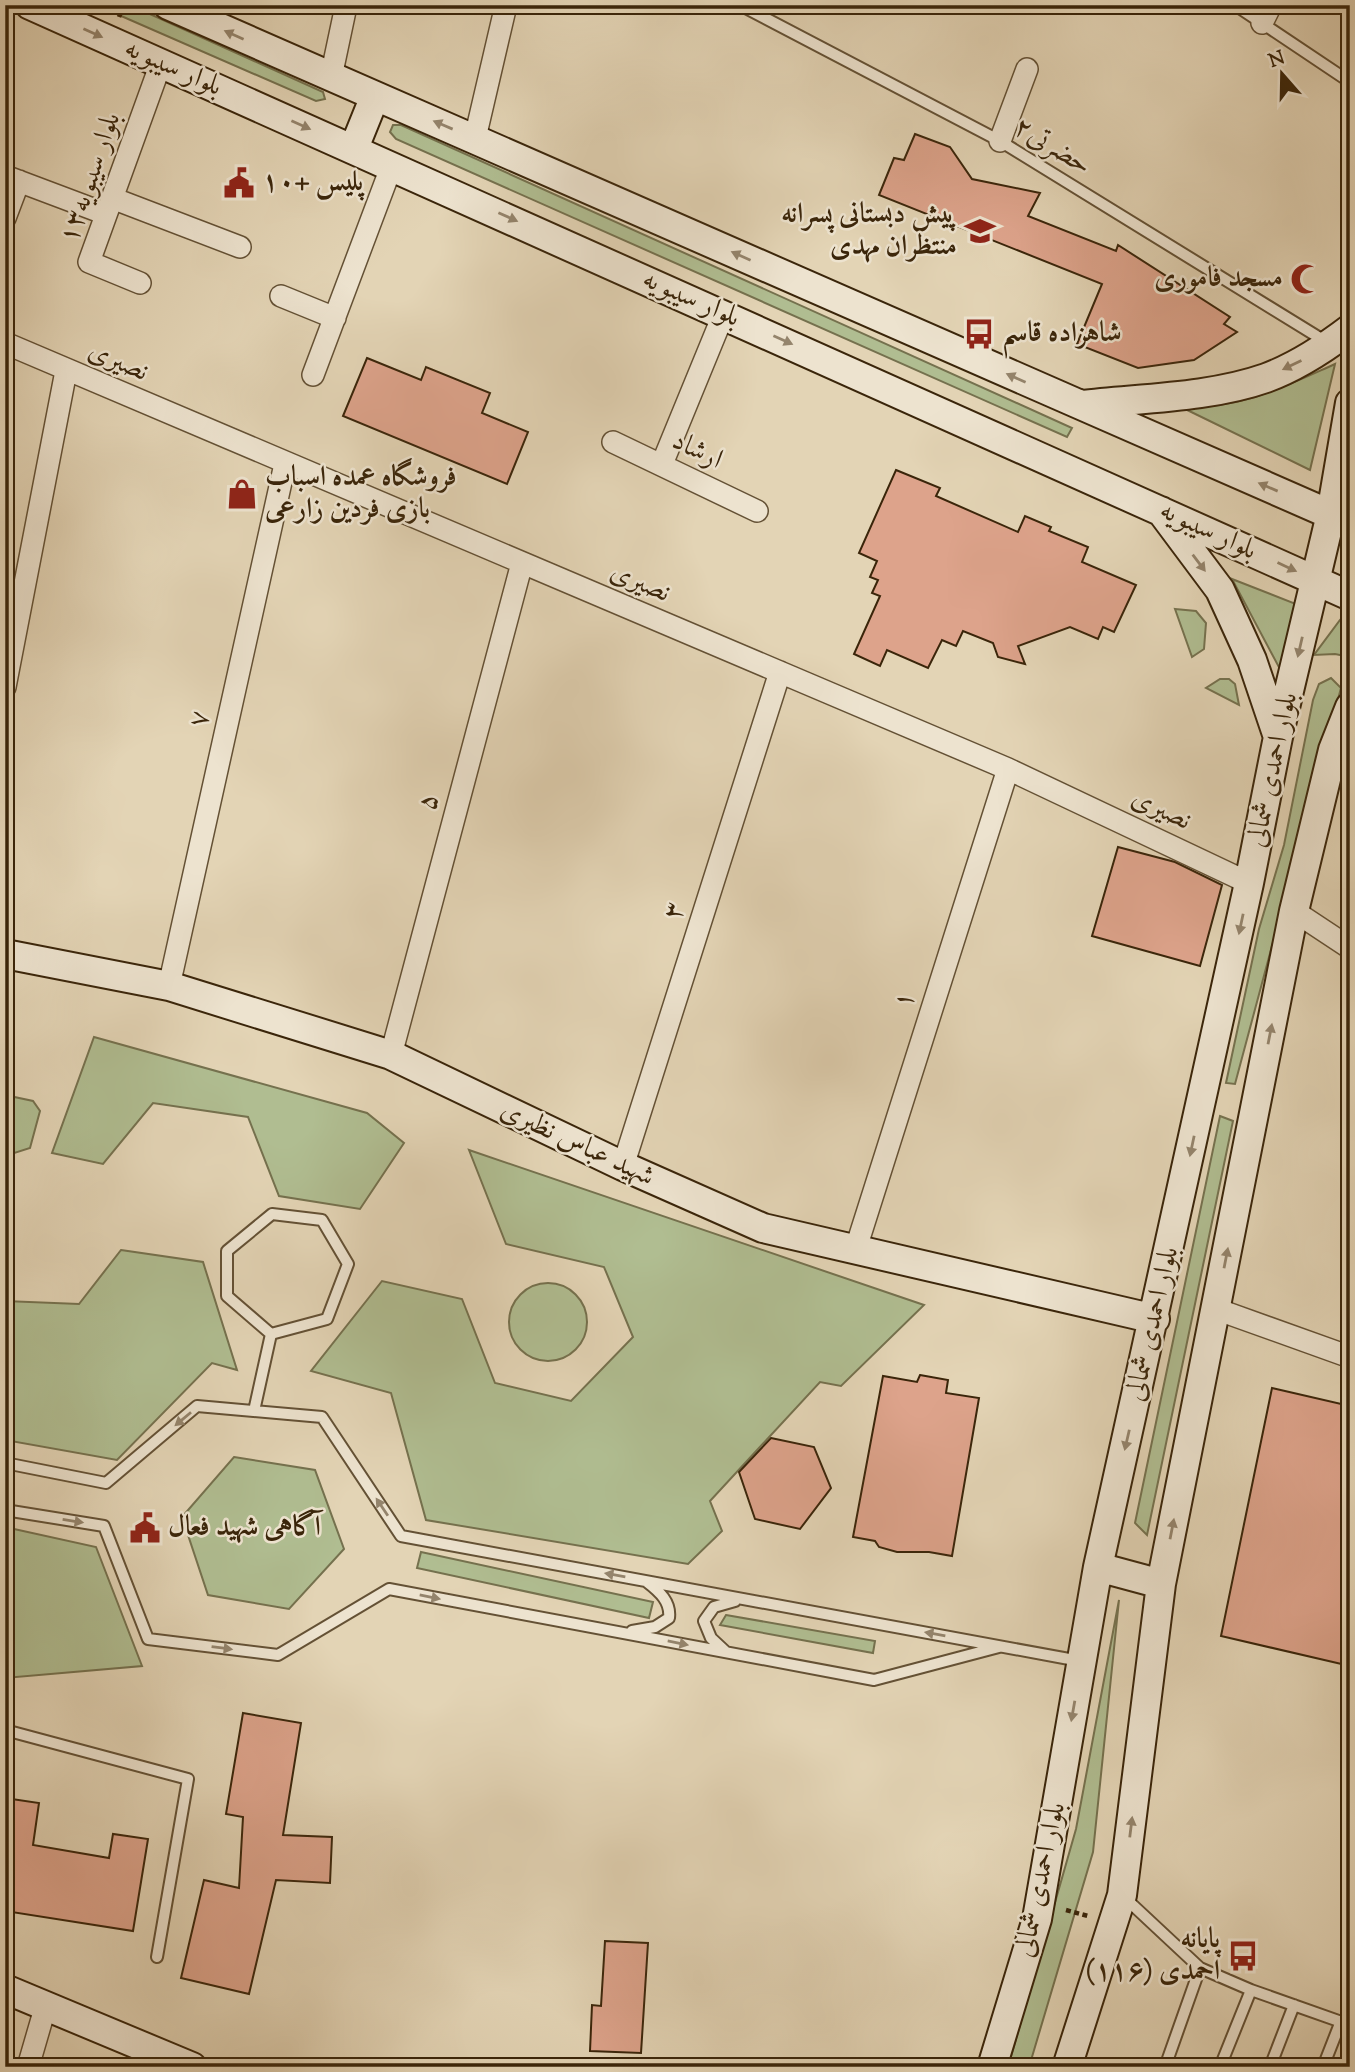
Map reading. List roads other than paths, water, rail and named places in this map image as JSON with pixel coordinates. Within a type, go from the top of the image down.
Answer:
[{"type":"main road","name":"بلوار سیبویه","points":[[30,5],[724,313],[1350,596]]},
{"type":"main road","name":"بلوار سیبویه","points":[[168,5],[1340,519]]},
{"type":"main road","points":[[354,148],[375,96]]},
{"type":"main road","points":[[1079,405],[1200,392],[1266,378],[1340,337]]},
{"type":"main road","name":"بلوار احمدی شمالی","points":[[992,2067],[1040,1903],[1098,1567],[1155,1319],[1278,737],[1316,581],[1340,519],[1350,403]]},
{"type":"main road","points":[[1158,508],[1220,590],[1252,660],[1278,737]]},
{"type":"main road","name":"بلوار احمدی شمالی","points":[[1067,2067],[1122,1895],[1161,1584],[1294,911],[1333,750],[1350,707]]},
{"type":"main road","name":"شهید عباس نظیری","points":[[5,954],[169,986],[391,1055],[623,1166],[763,1228],[1155,1319]]},
{"type":"main road","points":[[1098,1567],[1161,1584]]},
{"type":"main road","points":[[5,1989],[192,2067]]},
{"type":"street","points":[[475,138],[506,5]]},
{"type":"street","points":[[331,77],[346,6]]},
{"type":"street","name":"بلوار سیبویه۱۳","points":[[140,283],[89,262],[160,63]]},
{"type":"street","points":[[1000,141],[1027,69]]},
{"type":"street","points":[[313,375],[392,165]]},
{"type":"street","points":[[5,218],[12,179],[240,247]]},
{"type":"street","points":[[281,296],[335,318]]},
{"type":"street","points":[[662,464],[724,313]]},
{"type":"street","name":"نصیری","points":[[5,343],[1009,769],[1249,883]]},
{"type":"street","points":[[5,687],[66,371]]},
{"type":"street","name":"ارشاد","points":[[613,442],[757,511]]},
{"type":"street","name":"۷","points":[[169,986],[285,464]]},
{"type":"street","name":"۵","points":[[391,1055],[522,563]]},
{"type":"street","name":"۳","points":[[623,1166],[780,673]]},
{"type":"street","name":"۱","points":[[856,1248],[1009,769]]},
{"type":"street","points":[[1294,911],[1350,948]]},
{"type":"street","points":[[1216,1309],[1350,1357]]},
{"type":"street","points":[[28,2067],[46,2005]]},
{"type":"lane","name":"حضرتی۲","points":[[740,5],[1000,141],[1340,337]]},
{"type":"lane","points":[[1236,5],[1267,14],[1350,82]]},
{"type":"lane","points":[[272,1214],[322,1220],[348,1264],[327,1319],[271,1334],[227,1296],[226,1251],[272,1214]]},
{"type":"lane","points":[[254,1411],[271,1334]]},
{"type":"lane","points":[[5,1463],[106,1483],[197,1406],[322,1417],[401,1536],[1082,1661]]},
{"type":"lane","points":[[5,1510],[104,1526],[148,1639],[278,1656],[389,1589],[874,1680],[1002,1646]]},
{"type":"lane","points":[[615,1632],[655,1627],[669,1618],[670,1609],[664,1597],[647,1581]]},
{"type":"lane","points":[[727,1653],[711,1638],[704,1621],[714,1607],[730,1601],[749,1600]]},
{"type":"lane","points":[[5,1730],[188,1779],[158,1957]]},
{"type":"lane","points":[[1122,1895],[1200,1968],[1251,1990],[1345,2023],[1323,2067]]},
{"type":"lane","points":[[1164,2067],[1200,1968]]},
{"type":"lane","points":[[1220,2067],[1251,1990]]},
{"type":"lane","points":[[1270,2067],[1294,2005]]},
{"type":"place","name":"پلیس +۱۰","points":[[239,183]]},
{"type":"place","name":"پیش دبستانی پسرانه منتظران مهدی","points":[[980,231]]},
{"type":"place","name":"مسجد فاموری","points":[[1306,279]]},
{"type":"place","name":"شاهزاده قاسم","points":[[979,334]]},
{"type":"place","name":"فروشگاه عمده اسباب بازی فردین زارعی","points":[[242,494]]},
{"type":"place","name":"آگاهی شهید فعال","points":[[145,1528]]},
{"type":"place","name":"پایانه احمدی (۱۱۶)","points":[[1243,1956]]}]
